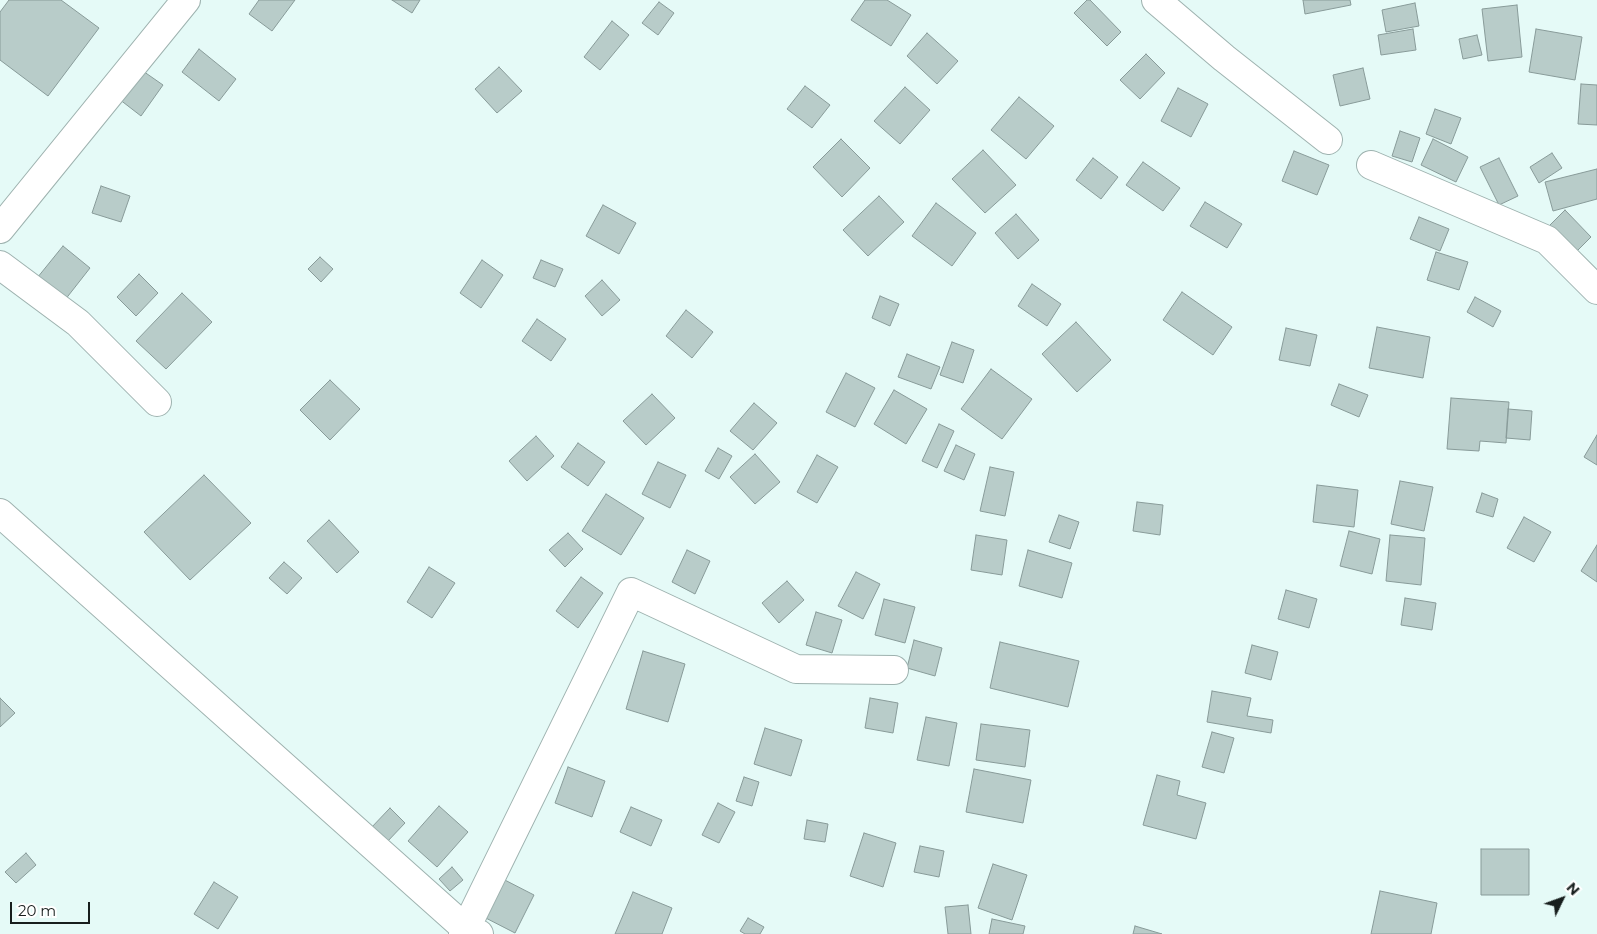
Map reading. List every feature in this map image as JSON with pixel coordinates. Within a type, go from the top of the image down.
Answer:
[{"type":"street","points":[[0,229],[186,0]]},
{"type":"street","points":[[1156,0],[1224,58],[1328,140]]},
{"type":"street","points":[[1371,165],[1546,240],[1597,290]]},
{"type":"street","points":[[0,265],[78,324],[157,402]]},
{"type":"street","points":[[0,513],[469,932],[631,592],[796,669],[894,670]]},
{"type":"building","points":[[9,0],[61,0],[99,28],[48,96],[0,60],[0,12]]},
{"type":"building","points":[[259,0],[295,0],[272,31],[249,14]]},
{"type":"building","points":[[392,0],[420,0],[412,13]]},
{"type":"building","points":[[865,0],[887,0],[911,15],[891,46],[851,20]]},
{"type":"building","points":[[1087,0],[1090,0],[1121,32],[1107,46],[1074,13]]},
{"type":"building","points":[[1303,0],[1350,0],[1351,5],[1305,14]]},
{"type":"building","points":[[659,2],[674,13],[658,35],[642,23]]},
{"type":"building","points":[[1415,3],[1419,26],[1386,32],[1382,10]]},
{"type":"building","points":[[1517,5],[1522,57],[1488,61],[1482,9]]},
{"type":"building","points":[[612,21],[629,35],[600,70],[584,57]]},
{"type":"building","points":[[1413,29],[1416,50],[1381,55],[1378,35]]},
{"type":"building","points":[[1536,29],[1582,37],[1575,80],[1529,72]]},
{"type":"building","points":[[927,33],[958,61],[937,84],[907,56]]},
{"type":"building","points":[[1477,35],[1482,55],[1463,59],[1459,39]]},
{"type":"building","points":[[199,49],[236,79],[219,101],[182,72]]},
{"type":"building","points":[[1146,54],[1165,73],[1140,99],[1120,80]]},
{"type":"building","points":[[499,67],[522,91],[497,113],[475,89]]},
{"type":"building","points":[[1363,68],[1370,99],[1340,106],[1333,75]]},
{"type":"building","points":[[140,69],[163,85],[141,116],[119,99]]},
{"type":"building","points":[[1581,84],[1597,85],[1597,125],[1578,124]]},
{"type":"building","points":[[805,86],[830,105],[812,128],[787,109]]},
{"type":"building","points":[[905,87],[930,110],[900,144],[874,121]]},
{"type":"building","points":[[1178,88],[1208,104],[1191,137],[1161,121]]},
{"type":"building","points":[[1019,97],[1054,126],[1026,159],[991,130]]},
{"type":"building","points":[[1435,109],[1461,118],[1451,144],[1426,134]]},
{"type":"building","points":[[1400,131],[1420,138],[1412,162],[1392,156]]},
{"type":"building","points":[[841,139],[870,168],[842,197],[813,167]]},
{"type":"building","points":[[1433,139],[1468,157],[1456,182],[1421,165]]},
{"type":"building","points":[[983,150],[1016,185],[985,213],[952,179]]},
{"type":"building","points":[[1294,151],[1329,165],[1317,195],[1282,181]]},
{"type":"building","points":[[1552,153],[1562,168],[1539,183],[1530,167]]},
{"type":"building","points":[[1093,158],[1118,177],[1101,199],[1076,180]]},
{"type":"building","points":[[1499,158],[1518,196],[1499,205],[1480,167]]},
{"type":"building","points":[[1143,162],[1180,188],[1163,211],[1126,185]]},
{"type":"building","points":[[1597,169],[1597,199],[1553,211],[1545,182]]},
{"type":"building","points":[[101,186],[130,196],[121,222],[92,213]]},
{"type":"building","points":[[879,196],[904,222],[868,256],[843,230]]},
{"type":"building","points":[[1205,202],[1242,224],[1227,248],[1190,226]]},
{"type":"building","points":[[936,203],[976,233],[952,266],[912,236]]},
{"type":"building","points":[[603,205],[636,223],[619,254],[586,236]]},
{"type":"building","points":[[1565,210],[1591,237],[1570,258],[1544,231]]},
{"type":"building","points":[[1016,214],[1039,240],[1018,259],[995,233]]},
{"type":"building","points":[[1419,217],[1449,229],[1440,251],[1410,239]]},
{"type":"building","points":[[63,246],[90,268],[61,305],[33,283]]},
{"type":"building","points":[[1436,252],[1468,262],[1459,290],[1427,280]]},
{"type":"building","points":[[320,257],[333,269],[321,282],[308,269]]},
{"type":"building","points":[[482,260],[503,275],[481,308],[460,293]]},
{"type":"building","points":[[541,260],[563,269],[555,287],[533,278]]},
{"type":"building","points":[[139,274],[158,293],[136,316],[117,297]]},
{"type":"building","points":[[602,280],[620,300],[602,316],[585,296]]},
{"type":"building","points":[[1032,284],[1061,304],[1047,326],[1018,306]]},
{"type":"building","points":[[1182,292],[1232,327],[1213,355],[1163,320]]},
{"type":"building","points":[[182,293],[212,322],[166,369],[136,341]]},
{"type":"building","points":[[880,296],[899,304],[890,326],[872,318]]},
{"type":"building","points":[[1475,297],[1501,311],[1493,327],[1467,312]]},
{"type":"building","points":[[686,310],[713,332],[692,358],[666,336]]},
{"type":"building","points":[[537,319],[566,339],[551,361],[522,341]]},
{"type":"building","points":[[1076,322],[1111,360],[1077,392],[1042,354]]},
{"type":"building","points":[[1377,327],[1430,337],[1423,378],[1369,368]]},
{"type":"building","points":[[1286,328],[1317,335],[1310,366],[1279,360]]},
{"type":"building","points":[[952,342],[974,350],[963,383],[940,375]]},
{"type":"building","points":[[907,354],[940,367],[931,389],[898,377]]},
{"type":"building","points":[[991,369],[1032,399],[1002,439],[961,409]]},
{"type":"building","points":[[846,373],[875,388],[855,427],[826,412]]},
{"type":"building","points":[[330,380],[360,409],[330,440],[300,410]]},
{"type":"building","points":[[1339,384],[1368,395],[1359,417],[1331,405]]},
{"type":"building","points":[[894,390],[927,409],[906,444],[874,424]]},
{"type":"building","points":[[652,394],[675,418],[646,445],[623,421]]},
{"type":"building","points":[[1451,398],[1509,402],[1506,443],[1480,441],[1479,451],[1447,449]]},
{"type":"building","points":[[754,403],[777,423],[753,450],[730,431]]},
{"type":"building","points":[[1508,409],[1532,411],[1530,440],[1506,438]]},
{"type":"building","points":[[939,424],[954,431],[937,468],[922,461]]},
{"type":"building","points":[[1597,435],[1597,465],[1584,457]]},
{"type":"building","points":[[536,436],[554,456],[527,481],[509,461]]},
{"type":"building","points":[[578,443],[605,462],[588,486],[561,467]]},
{"type":"building","points":[[956,445],[975,454],[964,480],[944,471]]},
{"type":"building","points":[[718,448],[732,456],[719,479],[705,471]]},
{"type":"building","points":[[755,454],[780,482],[755,504],[730,477]]},
{"type":"building","points":[[817,455],[838,467],[817,503],[797,492]]},
{"type":"building","points":[[658,462],[686,475],[670,508],[642,494]]},
{"type":"building","points":[[990,467],[1014,472],[1005,516],[980,511]]},
{"type":"building","points":[[204,475],[251,523],[190,580],[144,532]]},
{"type":"building","points":[[1400,481],[1433,487],[1424,531],[1391,524]]},
{"type":"building","points":[[1317,485],[1358,490],[1354,527],[1313,522]]},
{"type":"building","points":[[1482,493],[1498,499],[1493,517],[1476,512]]},
{"type":"building","points":[[606,494],[644,518],[621,555],[582,531]]},
{"type":"building","points":[[1137,502],[1163,505],[1160,535],[1133,531]]},
{"type":"building","points":[[1059,515],[1079,522],[1070,549],[1049,542]]},
{"type":"building","points":[[1524,517],[1551,532],[1534,562],[1507,548]]},
{"type":"building","points":[[329,520],[359,552],[337,573],[307,541]]},
{"type":"building","points":[[1349,531],[1380,539],[1372,574],[1340,566]]},
{"type":"building","points":[[568,533],[583,549],[565,567],[549,550]]},
{"type":"building","points":[[976,535],[1007,540],[1002,575],[971,570]]},
{"type":"building","points":[[1390,535],[1425,538],[1421,585],[1386,581]]},
{"type":"building","points":[[1597,545],[1597,582],[1581,571]]},
{"type":"building","points":[[687,550],[710,561],[695,594],[672,582]]},
{"type":"building","points":[[1028,550],[1072,563],[1062,598],[1019,586]]},
{"type":"building","points":[[284,562],[302,578],[287,594],[269,578]]},
{"type":"building","points":[[429,567],[455,583],[432,618],[407,602]]},
{"type":"building","points":[[856,572],[880,584],[863,619],[838,606]]},
{"type":"building","points":[[581,577],[603,593],[578,628],[556,611]]},
{"type":"building","points":[[787,581],[804,600],[779,623],[762,603]]},
{"type":"building","points":[[1286,590],[1317,599],[1309,628],[1278,619]]},
{"type":"building","points":[[1405,598],[1436,603],[1432,630],[1401,625]]},
{"type":"building","points":[[884,599],[915,607],[905,643],[875,635]]},
{"type":"building","points":[[816,612],[842,620],[832,653],[806,645]]},
{"type":"building","points":[[914,640],[942,648],[935,676],[907,668]]},
{"type":"building","points":[[1000,642],[1079,661],[1068,707],[990,688]]},
{"type":"building","points":[[1252,645],[1278,652],[1271,680],[1245,673]]},
{"type":"building","points":[[643,651],[685,664],[668,722],[626,709]]},
{"type":"building","points":[[1212,691],[1251,698],[1247,716],[1273,720],[1271,733],[1207,722]]},
{"type":"building","points":[[0,698],[15,713],[0,727]]},
{"type":"building","points":[[870,698],[898,703],[893,733],[865,728]]},
{"type":"building","points":[[926,717],[957,723],[949,766],[917,760]]},
{"type":"building","points":[[981,724],[1030,730],[1025,767],[976,760]]},
{"type":"building","points":[[765,728],[802,740],[791,776],[754,764]]},
{"type":"building","points":[[1212,732],[1234,738],[1224,773],[1202,767]]},
{"type":"building","points":[[568,767],[605,781],[592,817],[555,803]]},
{"type":"building","points":[[974,769],[1031,780],[1023,823],[966,812]]},
{"type":"building","points":[[1157,775],[1180,781],[1177,795],[1206,803],[1196,839],[1143,825]]},
{"type":"building","points":[[744,777],[759,782],[752,806],[736,801]]},
{"type":"building","points":[[718,803],[735,812],[719,843],[702,835]]},
{"type":"building","points":[[439,806],[468,832],[437,867],[408,841]]},
{"type":"building","points":[[631,807],[662,820],[651,846],[620,832]]},
{"type":"building","points":[[390,808],[405,823],[386,843],[370,829]]},
{"type":"building","points":[[807,820],[828,824],[825,842],[804,839]]},
{"type":"building","points":[[864,833],[896,843],[883,887],[850,876]]},
{"type":"building","points":[[920,846],[944,851],[939,877],[914,872]]},
{"type":"building","points":[[1481,849],[1529,849],[1529,895],[1481,895]]},
{"type":"building","points":[[26,853],[36,865],[16,883],[5,872]]},
{"type":"building","points":[[993,864],[1027,875],[1012,920],[978,908]]},
{"type":"building","points":[[452,867],[463,880],[450,891],[439,879]]},
{"type":"building","points":[[497,876],[534,895],[515,933],[478,914]]},
{"type":"building","points":[[214,882],[238,897],[218,929],[194,914]]},
{"type":"building","points":[[1380,891],[1437,903],[1431,934],[1371,934]]},
{"type":"building","points":[[633,892],[672,908],[662,934],[615,934]]},
{"type":"building","points":[[968,905],[971,934],[948,934],[945,907]]},
{"type":"building","points":[[748,918],[764,927],[760,934],[745,934],[740,931]]},
{"type":"building","points":[[992,919],[1025,926],[1023,934],[989,934]]},
{"type":"building","points":[[1135,926],[1162,934],[1133,934]]}]
